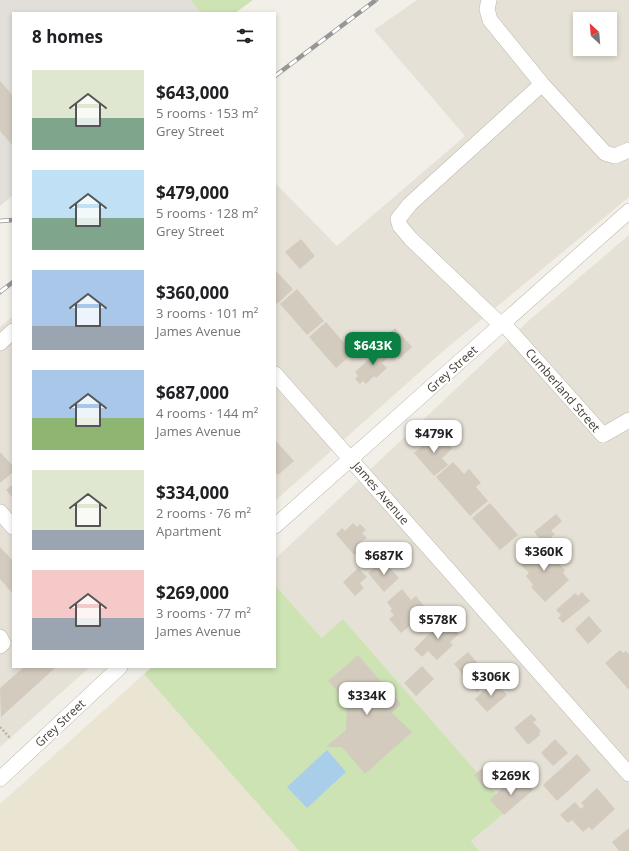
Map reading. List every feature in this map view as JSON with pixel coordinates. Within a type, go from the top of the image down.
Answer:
[{"type":"street","points":[[489,0],[487,9],[490,20],[542,84],[604,153],[615,156],[629,150]]},
{"type":"street","points":[[502,324],[410,239],[400,226],[398,219],[410,204],[542,84]]},
{"type":"street","name":"Grey Street","points":[[276,525],[629,211]]},
{"type":"street","name":"Cumberland Street","points":[[502,324],[603,435],[629,420]]},
{"type":"street","points":[[0,343],[12,333]]},
{"type":"street","name":"James Avenue","points":[[276,375],[629,774]]},
{"type":"street","points":[[0,512],[12,526]]},
{"type":"street","points":[[0,637],[3,643],[0,646]]},
{"type":"street","name":"Grey Street","points":[[0,779],[104,672],[117,668]]},
{"type":"path","points":[[0,727],[11,739]]},
{"type":"shaded area","points":[[0,0],[193,0],[191,1],[200,12],[12,12],[12,196],[0,206]]},
{"type":"shaded area","points":[[417,0],[629,0],[629,197],[441,353],[276,500],[276,184],[337,246],[465,136],[374,30]]},
{"type":"shaded area","points":[[629,235],[629,851],[479,851],[471,841],[508,809],[344,620],[322,638],[276,586],[276,558],[526,323]]},
{"type":"shaded area","points":[[12,317],[12,668],[89,668],[0,747],[0,327]]},
{"type":"shaded area","points":[[144,674],[299,851],[0,851],[0,804]]},
{"type":"green space","points":[[253,0],[236,12],[200,12],[191,1]]},
{"type":"green space","points":[[276,586],[322,638],[343,619],[509,809],[471,841],[479,851],[299,851],[144,674],[151,668],[276,668]]},
{"type":"water","points":[[327,750],[346,772],[307,808],[287,787]]},
{"type":"building","points":[[0,81],[12,95],[12,145],[0,131]]},
{"type":"building","points":[[301,239],[315,256],[300,269],[285,252]]},
{"type":"building","points":[[276,271],[293,289],[277,304],[276,302]]},
{"type":"building","points":[[297,289],[324,321],[307,335],[280,304]]},
{"type":"building","points":[[326,322],[353,353],[336,368],[309,337]]},
{"type":"building","points":[[395,328],[412,347],[399,359],[382,339]]},
{"type":"building","points":[[383,345],[392,354],[382,363],[387,368],[376,378],[374,376],[366,384],[363,381],[360,384],[355,379],[358,376],[355,372],[372,356],[374,357],[378,353],[376,351]]},
{"type":"building","points":[[438,433],[452,449],[442,458],[448,465],[434,476],[414,453]]},
{"type":"building","points":[[276,441],[294,461],[278,475],[276,473]]},
{"type":"building","points":[[0,452],[12,465],[12,473],[0,483]]},
{"type":"building","points":[[453,462],[464,474],[469,469],[481,483],[476,487],[488,501],[470,516],[436,477]]},
{"type":"building","points":[[12,485],[12,497],[6,490]]},
{"type":"building","points":[[490,503],[518,535],[500,550],[472,518]]},
{"type":"building","points":[[556,514],[562,521],[551,531],[555,534],[544,544],[534,532]]},
{"type":"building","points":[[353,523],[357,527],[360,524],[366,530],[362,533],[367,538],[359,544],[362,547],[354,555],[336,534],[342,528],[345,531]]},
{"type":"building","points":[[532,545],[545,559],[555,551],[563,560],[559,564],[565,570],[563,573],[569,580],[545,602],[531,587],[533,585],[526,576],[529,573],[516,560]]},
{"type":"building","points":[[0,547],[12,560],[12,593],[0,579]]},
{"type":"building","points":[[383,560],[399,578],[384,592],[368,573]]},
{"type":"building","points":[[358,568],[367,577],[360,583],[364,588],[355,596],[343,582]]},
{"type":"building","points":[[402,589],[411,600],[416,596],[428,611],[401,633],[389,619],[394,615],[390,611],[392,609],[387,602]]},
{"type":"building","points":[[582,592],[590,601],[563,623],[558,618],[561,615],[556,610],[575,593],[578,596]]},
{"type":"building","points":[[589,616],[602,631],[588,644],[575,629]]},
{"type":"building","points":[[445,618],[459,634],[450,642],[453,645],[437,660],[428,651],[422,657],[414,649]]},
{"type":"building","points":[[620,650],[623,653],[626,651],[629,654],[629,690],[605,663]]},
{"type":"building","points":[[468,652],[491,679],[477,692],[454,664]]},
{"type":"building","points":[[358,655],[401,704],[392,713],[412,732],[365,774],[342,747],[326,747],[346,730],[347,702],[328,681]]},
{"type":"building","points":[[422,666],[434,679],[416,696],[404,683]]},
{"type":"building","points":[[23,668],[55,668],[1,717],[0,688]]},
{"type":"building","points":[[494,681],[507,695],[487,712],[475,699]]},
{"type":"building","points":[[531,714],[537,720],[533,722],[541,731],[539,733],[540,735],[528,745],[514,728]]},
{"type":"building","points":[[555,739],[568,753],[553,766],[541,753]]},
{"type":"building","points":[[577,754],[591,770],[557,801],[543,785]]},
{"type":"building","points":[[490,762],[502,776],[486,790],[474,775]]},
{"type":"building","points":[[513,778],[521,787],[527,782],[533,790],[504,815],[490,800]]},
{"type":"building","points":[[597,788],[615,809],[592,830],[589,827],[583,832],[572,820],[568,823],[560,815],[575,802],[581,809],[584,806],[581,803]]},
{"type":"building","points":[[629,828],[629,851],[619,851],[612,842]]},
{"type":"railway","points":[[276,75],[376,0]]},
{"type":"railway","points":[[0,221],[12,220]]},
{"type":"railway","points":[[0,292],[12,283]]}]
